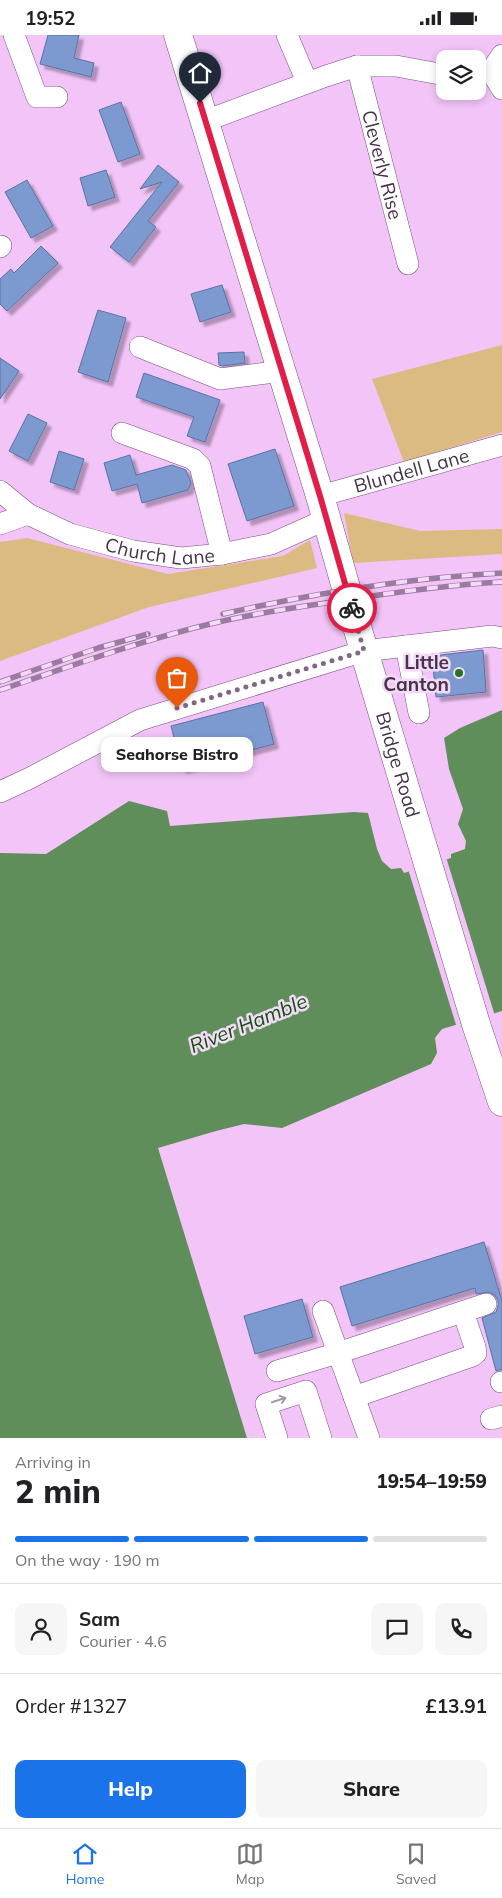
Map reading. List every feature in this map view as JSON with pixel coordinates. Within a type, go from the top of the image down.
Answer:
[{"type":"main road","name":"Bridge Road","points":[[178,35],[323,507],[476,1025],[502,1102]]},
{"type":"street","points":[[14,35],[37,97],[57,97]]},
{"type":"street","points":[[287,35],[307,82]]},
{"type":"street","points":[[205,121],[307,82],[357,66],[396,66],[436,73]]},
{"type":"street","name":"Cleverly Rise","points":[[357,66],[408,264]]},
{"type":"street","points":[[140,345],[220,379],[282,371]]},
{"type":"street","points":[[122,433],[193,459],[200,465],[222,554]]},
{"type":"street","name":"Blundell Lane","points":[[323,507],[502,445]]},
{"type":"street","name":"Church Lane","points":[[0,491],[28,514],[70,534],[133,551],[181,558],[222,554],[270,544],[323,507]]},
{"type":"street","points":[[0,524],[28,514]]},
{"type":"street","points":[[0,791],[140,720],[364,651],[492,636],[502,638]]},
{"type":"street","points":[[406,646],[419,713]]},
{"type":"street","points":[[277,1371],[486,1304]]},
{"type":"street","points":[[323,1311],[369,1438]]},
{"type":"street","points":[[354,1397],[476,1353],[463,1312]]},
{"type":"street","points":[[277,1438],[266,1404],[306,1391],[321,1438]]},
{"type":"shaded area","points":[[502,345],[502,432],[404,462],[372,379]]},
{"type":"shaded area","points":[[344,513],[420,531],[502,529],[502,554],[353,563]]},
{"type":"shaded area","points":[[27,538],[168,574],[283,556],[310,540],[317,568],[149,607],[0,661],[0,542]]},
{"type":"water","name":"River Hamble","points":[[502,710],[502,1011],[442,1029],[435,1038],[437,1053],[431,1064],[282,1128],[244,1124],[158,1148],[247,1438],[0,1438],[0,853],[46,854],[129,801],[167,811],[170,826],[354,812],[368,813],[382,861],[391,869],[401,868],[404,873],[451,858],[451,854],[465,849],[466,841],[458,824],[463,809],[449,769],[444,738],[460,728]]},
{"type":"pier","points":[[446,857],[495,1016],[457,1028],[408,869]]},
{"type":"building","points":[[48,35],[79,35],[74,58],[94,63],[91,77],[40,64]]},
{"type":"building","points":[[121,102],[140,154],[118,162],[99,110]]},
{"type":"building","points":[[158,165],[179,182],[148,221],[156,227],[129,262],[110,247],[162,182],[140,189]]},
{"type":"building","points":[[106,170],[115,197],[88,206],[80,178]]},
{"type":"building","points":[[27,180],[53,226],[31,238],[5,192]]},
{"type":"building","points":[[41,246],[58,263],[7,311],[0,304],[0,279],[11,269],[14,273]]},
{"type":"building","points":[[222,285],[231,312],[200,322],[191,294]]},
{"type":"building","points":[[98,310],[126,318],[108,382],[78,372]]},
{"type":"building","points":[[244,352],[245,363],[219,365],[218,353]]},
{"type":"building","points":[[0,358],[19,371],[0,399]]},
{"type":"building","points":[[144,373],[220,400],[205,442],[187,436],[194,417],[136,397]]},
{"type":"building","points":[[28,414],[47,423],[28,461],[9,451]]},
{"type":"building","points":[[275,449],[294,506],[247,521],[228,464]]},
{"type":"building","points":[[59,451],[84,459],[74,490],[50,482]]},
{"type":"building","points":[[130,455],[136,475],[172,465],[186,470],[191,483],[188,490],[142,503],[137,484],[112,491],[104,463]]},
{"type":"building","name":"Little Canton","points":[[483,650],[486,692],[436,697],[432,656]]},
{"type":"building","points":[[263,702],[274,744],[182,769],[171,726]]},
{"type":"building","points":[[484,1242],[502,1301],[502,1369],[496,1371],[482,1318],[496,1312],[498,1306],[495,1295],[489,1292],[476,1294],[475,1288],[352,1326],[340,1287]]},
{"type":"building","points":[[302,1299],[313,1337],[255,1354],[244,1316]]},
{"type":"railway","points":[[223,614],[292,599],[362,587],[502,573]]},
{"type":"railway","points":[[0,690],[131,646],[225,620],[396,593],[502,582]]},
{"type":"railway","points":[[0,682],[98,648],[148,634]]},
{"type":"way so far","points":[[177,708],[364,651],[352,608]]},
{"type":"place","name":"Little Canton","points":[[459,673]]},
{"type":"place","name":"Seahorse Bistro","points":[[177,708]]},
{"type":"route","points":[[200,103],[320,496],[352,608]]}]
